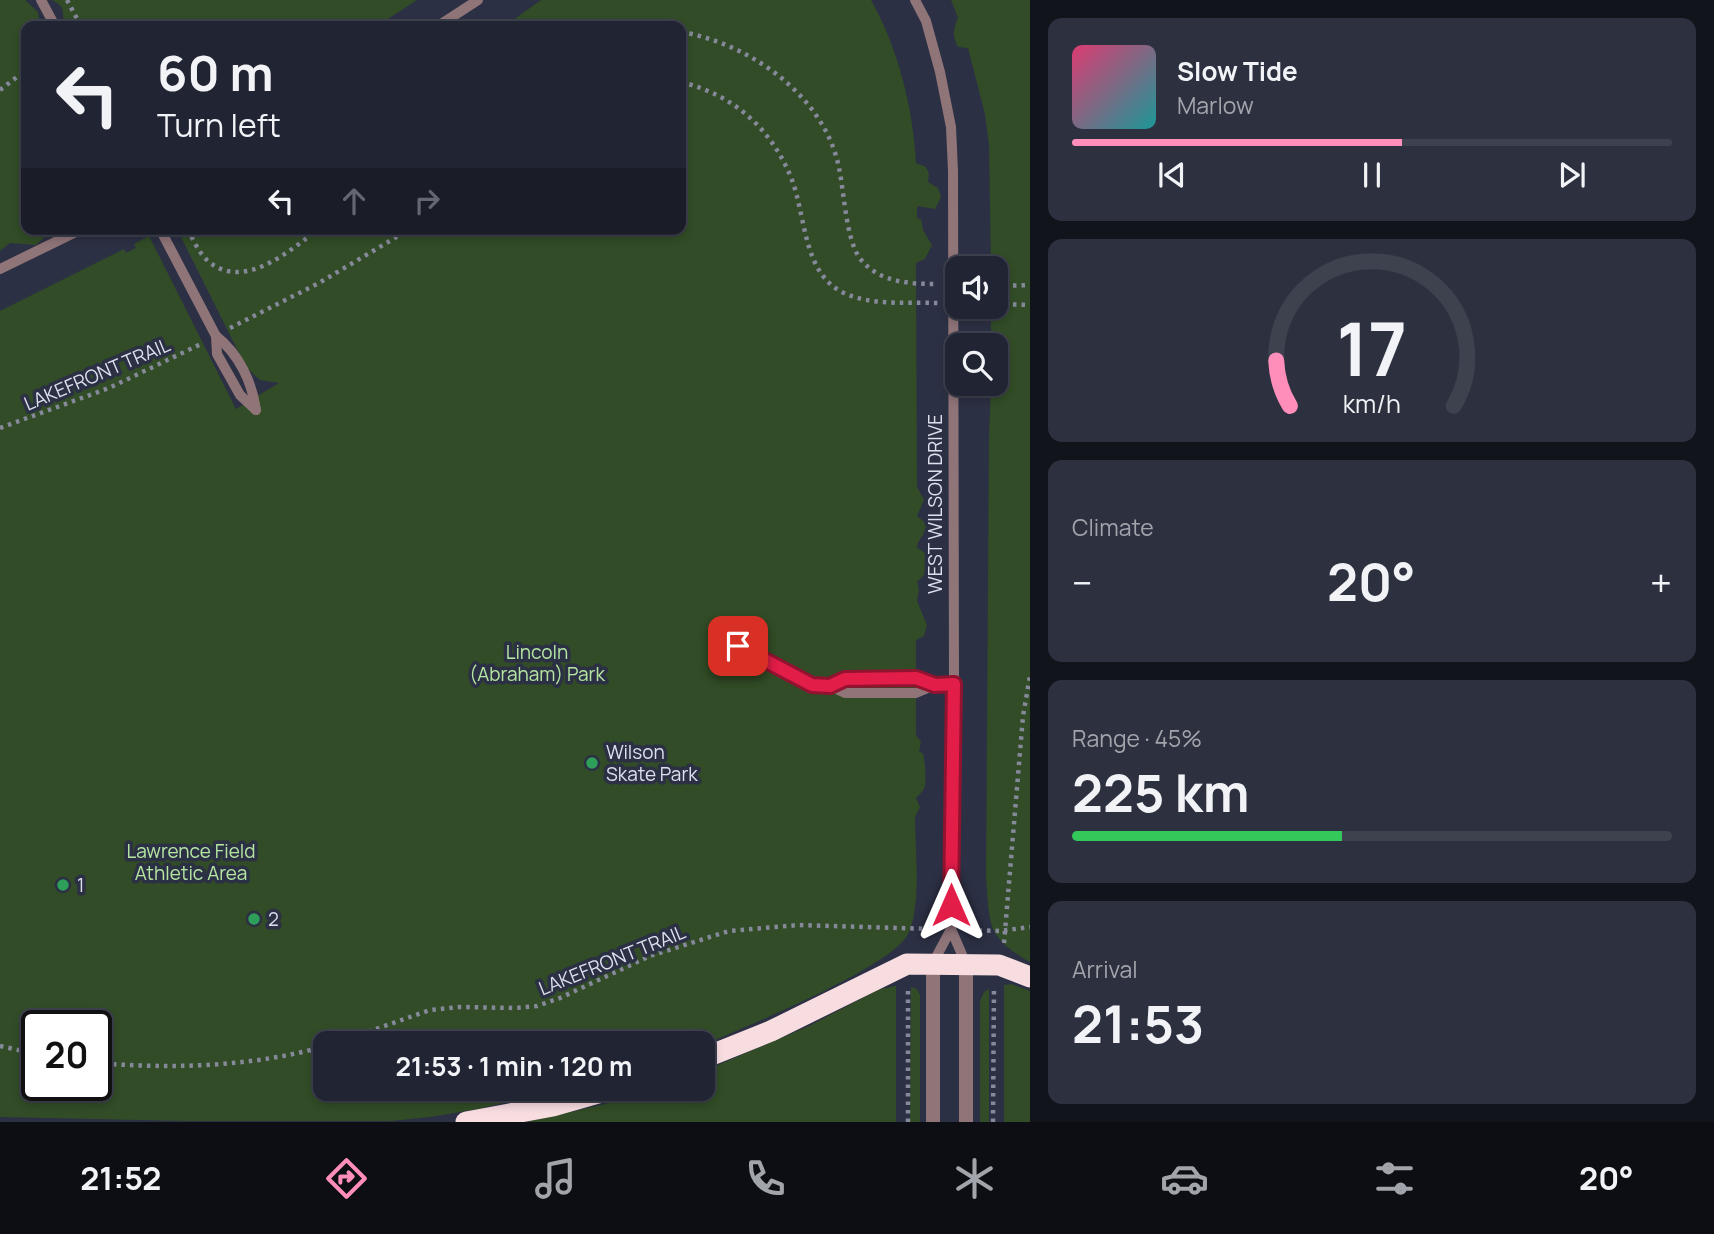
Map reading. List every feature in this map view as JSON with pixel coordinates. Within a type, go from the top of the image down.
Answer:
[{"type":"highway","points":[[715,1053],[793,1021],[906,964],[999,965],[1030,976]]},
{"type":"highway","points":[[466,1122],[571,1101]]},
{"type":"street","name":"WEST WILSON DRIVE","points":[[933,964],[933,1122]]},
{"type":"street","name":"WEST WILSON DRIVE","points":[[966,964],[966,1122]]},
{"type":"lane","points":[[41,0],[52,21]]},
{"type":"lane","points":[[446,21],[478,0]]},
{"type":"lane","name":"WEST WILSON DRIVE","points":[[915,0],[930,34],[951,127],[950,256]]},
{"type":"lane","points":[[0,269],[70,235]]},
{"type":"lane","points":[[163,235],[215,336],[217,354],[240,395],[256,410],[253,388],[229,346],[215,336]]},
{"type":"lane","name":"WEST WILSON DRIVE","points":[[953,319],[954,684],[951,929],[966,964]]},
{"type":"lane","points":[[738,646],[805,682],[830,686],[845,679],[916,678],[935,685],[954,684]]},
{"type":"lane","name":"WEST WILSON DRIVE","points":[[933,964],[951,929]]},
{"type":"path","points":[[67,0],[78,21]]},
{"type":"path","points":[[686,33],[723,43],[757,59],[792,88],[811,110],[823,127],[838,162],[853,242],[856,252],[866,265],[875,273],[903,283],[945,281]]},
{"type":"path","points":[[0,90],[21,74]]},
{"type":"path","points":[[686,84],[723,98],[752,117],[764,131],[793,182],[816,265],[827,283],[843,293],[874,301],[944,303]]},
{"type":"path","points":[[192,235],[209,263],[234,272],[262,267],[310,235]]},
{"type":"path","points":[[227,329],[319,283],[400,235]]},
{"type":"path","points":[[1008,285],[1030,285]]},
{"type":"path","points":[[1008,304],[1030,304]]},
{"type":"path","name":"LAKEFRONT TRAIL","points":[[0,428],[109,388],[203,342]]},
{"type":"path","points":[[1030,676],[1023,716],[1007,930],[1030,927]]},
{"type":"path","name":"LAKEFRONT TRAIL","points":[[370,1031],[430,1010],[525,1007],[549,1002],[650,956],[729,931],[799,925],[904,929]]},
{"type":"path","points":[[908,989],[908,1122]]},
{"type":"path","points":[[993,990],[993,1122]]},
{"type":"path","points":[[0,1046],[21,1051]]},
{"type":"path","points":[[112,1064],[202,1066],[267,1058],[313,1049]]},
{"type":"green space","points":[[0,0],[25,0],[38,12],[39,21],[21,21],[21,235],[47,235],[36,245],[10,243],[0,251]]},
{"type":"green space","points":[[52,0],[417,0],[385,21],[65,21],[62,9]]},
{"type":"green space","name":"Lincoln (Abraham) Park","points":[[541,0],[871,0],[889,38],[908,100],[916,163],[926,167],[928,182],[938,188],[941,197],[935,209],[917,206],[917,218],[921,219],[923,230],[932,245],[925,259],[916,263],[917,487],[924,500],[917,516],[927,524],[917,548],[928,556],[931,568],[917,582],[917,601],[927,625],[924,636],[916,640],[916,735],[921,742],[919,751],[923,754],[926,777],[924,789],[916,798],[920,807],[915,817],[915,908],[908,934],[896,948],[847,979],[715,1040],[715,1031],[313,1031],[313,1101],[512,1101],[478,1109],[391,1121],[0,1117],[0,311],[124,249],[126,253],[136,248],[134,244],[149,236],[236,409],[279,383],[260,380],[246,367],[180,235],[686,235],[686,21],[512,21]]},
{"type":"green space","points":[[951,0],[1030,0],[1030,962],[998,937],[990,919],[987,894],[991,396],[1008,396],[1008,333],[991,333],[991,319],[1008,319],[1008,256],[991,256],[989,145],[985,114],[968,48],[958,47],[954,36],[958,18]]},
{"type":"green space","points":[[1011,984],[1030,991],[1030,1122],[1004,1122],[1004,985]]},
{"type":"green space","points":[[896,986],[896,1122],[526,1122],[615,1101],[715,1101],[715,1066],[809,1026],[880,989]]},
{"type":"green space","points":[[911,987],[917,989],[920,995],[920,1122],[910,1122]]},
{"type":"green space","points":[[989,989],[989,1122],[980,1122],[980,1001],[984,992]]},
{"type":"place","name":"Wilson Skate Park","points":[[592,763]]},
{"type":"place","name":"1","points":[[63,885]]},
{"type":"place","name":"2","points":[[254,919]]},
{"type":"route","points":[[738,646],[812,685],[830,686],[845,679],[916,678],[935,685],[954,684],[951,905]]},
{"type":"park label","name":"Lawrence Field Athletic Area","points":[[191,862]]}]
